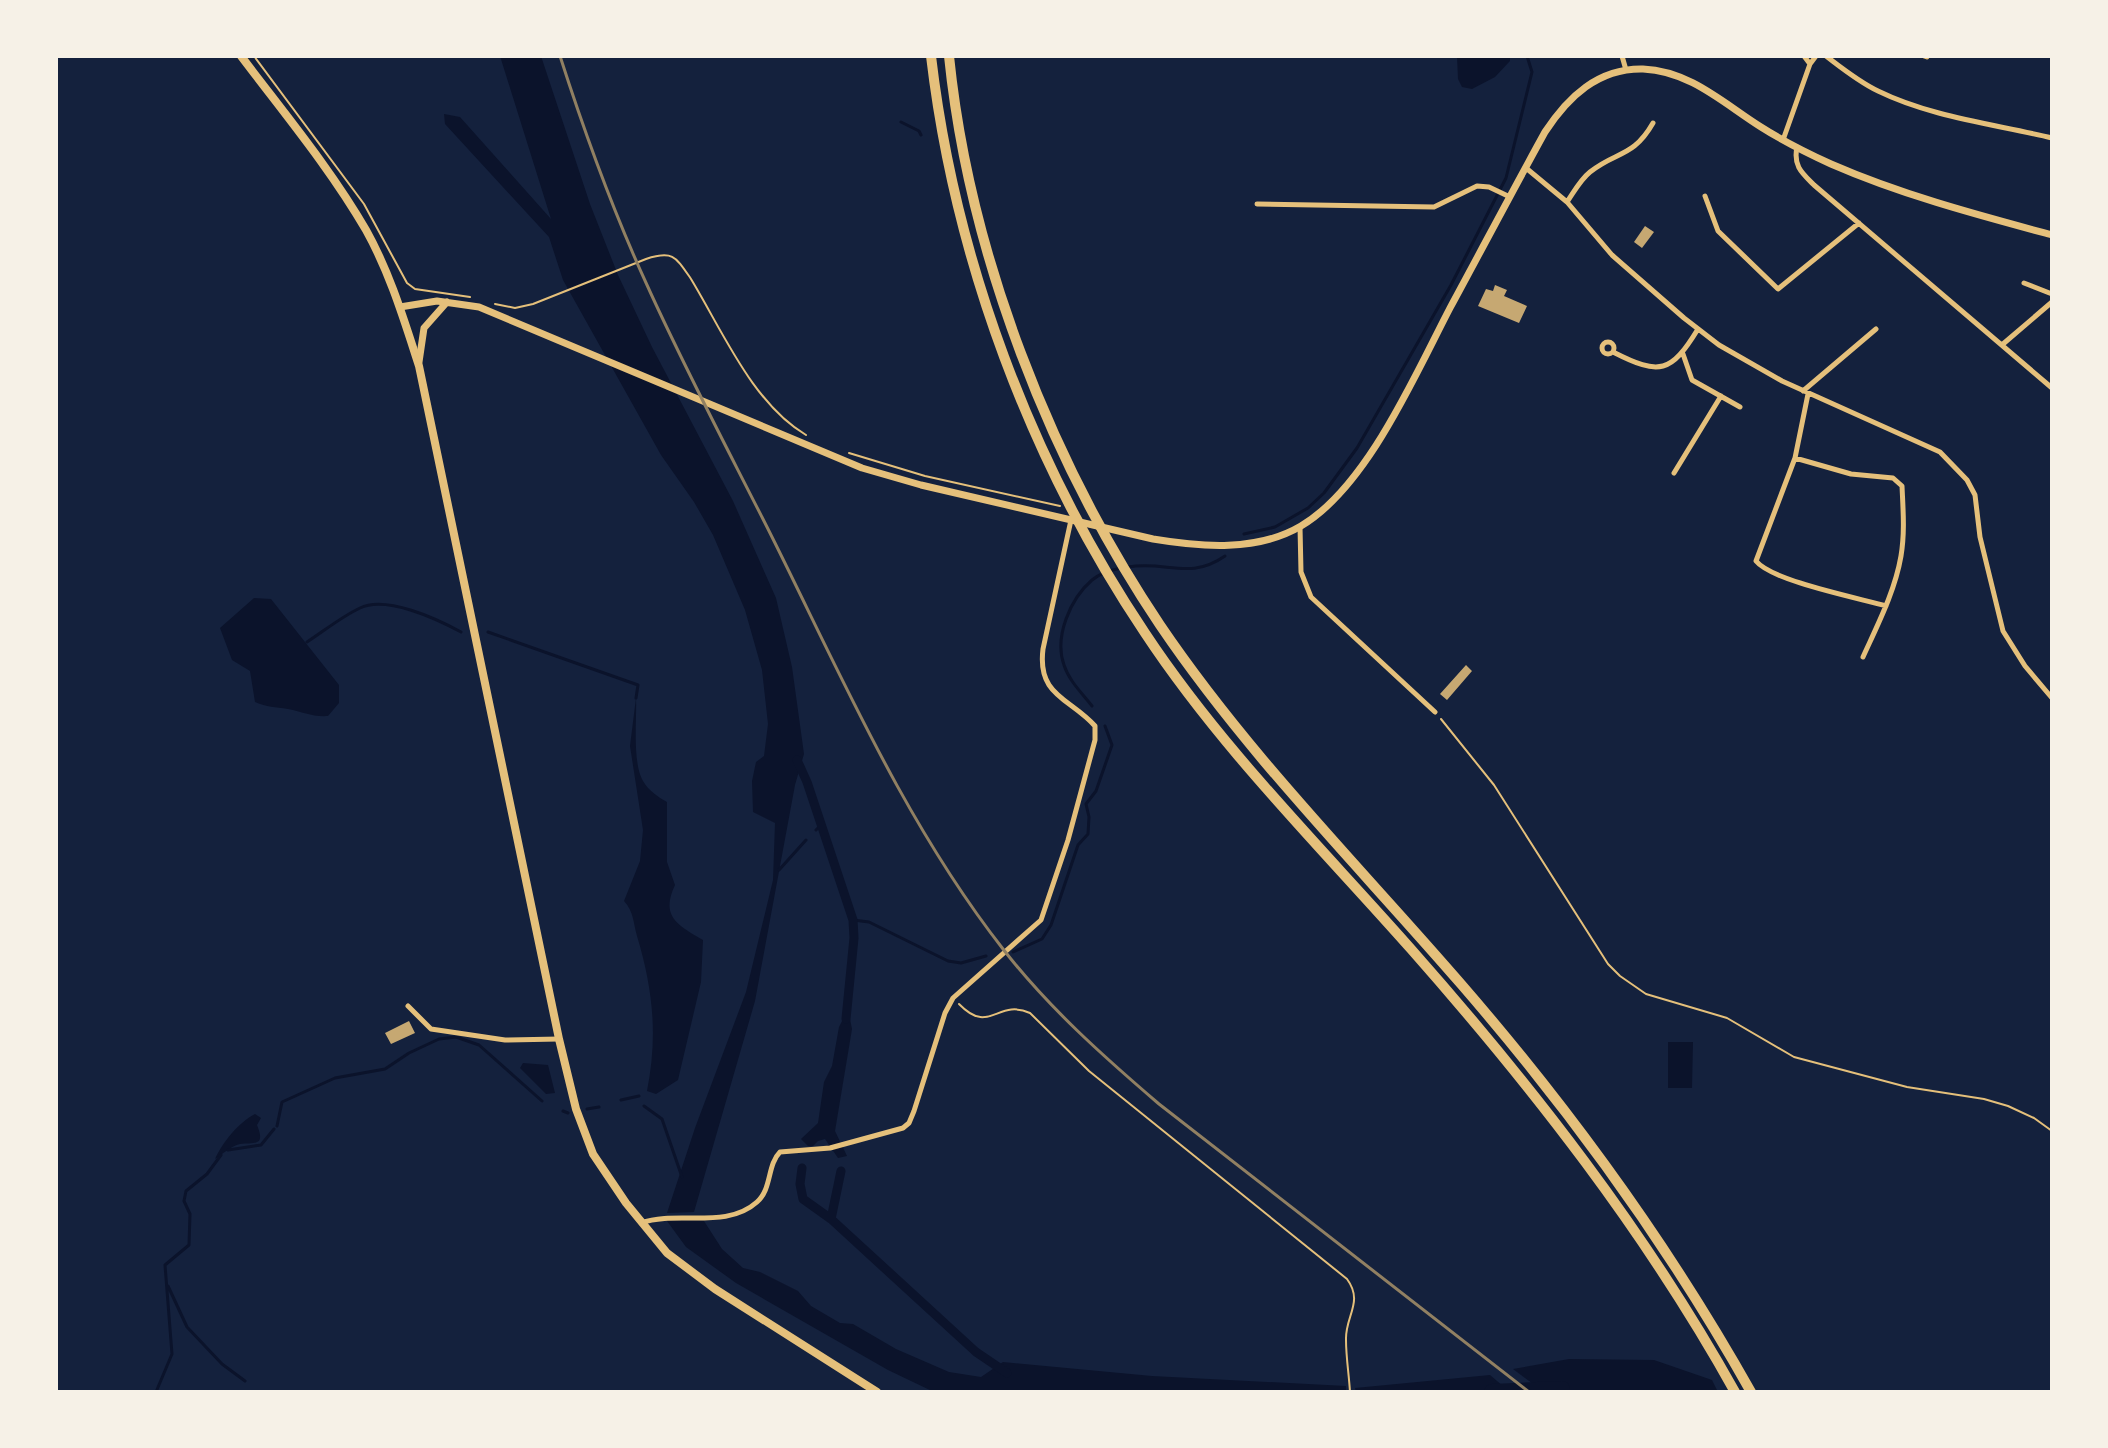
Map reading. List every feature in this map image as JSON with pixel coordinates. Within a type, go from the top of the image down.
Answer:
[{"type":"highway","points":[[931,56],[957,198],[980,283],[1011,371],[1051,465],[1095,552],[1145,635],[1216,730],[1481,1029],[1581,1156],[1658,1267],[1735,1392]]},
{"type":"highway","points":[[949,56],[969,172],[997,278],[1028,368],[1066,457],[1110,543],[1160,625],[1228,719],[1485,1012],[1593,1148],[1668,1255],[1751,1392]]},
{"type":"main road","points":[[241,56],[346,198],[376,249],[400,307],[419,366],[559,1039],[588,1143],[609,1180],[641,1223],[682,1266],[877,1392]]},
{"type":"street","points":[[1622,56],[1626,70]]},
{"type":"street","points":[[1804,56],[1810,64]]},
{"type":"street","points":[[1783,140],[1810,64],[1816,56]]},
{"type":"street","points":[[1826,56],[1865,84],[1898,99],[1945,114],[2052,138]]},
{"type":"street","points":[[400,307],[447,302],[479,307],[879,474],[1153,539],[1206,545],[1257,541],[1300,527],[1330,504],[1351,480],[1424,360],[1507,195],[1552,121],[1580,89],[1606,76],[1626,70],[1655,70],[1691,81],[1783,140],[1893,188],[2052,235]]},
{"type":"street","points":[[1567,202],[1587,175],[1632,149],[1653,123]]},
{"type":"street","points":[[1797,147],[1794,160],[1800,172],[2052,388]]},
{"type":"street","points":[[1526,168],[1567,202],[1612,255],[1698,329],[1742,360],[1806,392],[1933,446],[1967,480],[1977,499],[1980,537],[2003,631],[2025,666],[2052,698]]},
{"type":"street","points":[[1257,204],[1434,207],[1472,187],[1493,188],[1507,195]]},
{"type":"street","points":[[1705,196],[1718,231],[1778,289],[1859,223]]},
{"type":"street","points":[[2024,283],[2052,294]]},
{"type":"street","points":[[419,366],[424,328],[447,302]]},
{"type":"street","points":[[2003,344],[2052,302]]},
{"type":"street","points":[[1613,352],[1643,365],[1657,367],[1674,362],[1698,329]]},
{"type":"street","points":[[1876,329],[1806,392],[1795,458],[1757,556],[1757,564],[1789,579],[1886,606]]},
{"type":"street","points":[[1683,353],[1692,380],[1740,407]]},
{"type":"street","points":[[1674,473],[1721,396]]},
{"type":"street","points":[[1795,458],[1842,473],[1893,478],[1901,483],[1902,550],[1886,606],[1863,657]]},
{"type":"street","points":[[641,1223],[665,1218],[714,1217],[735,1213],[750,1207],[763,1195],[778,1153],[845,1145],[897,1131],[909,1123],[945,1013],[953,998],[1041,920],[1094,747],[1095,726],[1051,690],[1042,666],[1071,520]]},
{"type":"street","points":[[1300,527],[1301,572],[1311,597],[1435,712]]},
{"type":"street","points":[[408,1006],[431,1029],[505,1040],[559,1039]]},
{"type":"path","points":[[533,304],[664,253],[674,258],[686,271],[744,369],[773,406],[799,431],[815,439]]},
{"type":"path","points":[[841,450],[925,476],[1063,507]]},
{"type":"path","points":[[1435,712],[1494,785],[1608,964],[1632,985],[1665,1000],[1727,1018],[1794,1057],[1907,1087],[1984,1099],[2034,1118],[2052,1131]]},
{"type":"path","points":[[953,998],[968,1013],[980,1019],[1009,1009],[1030,1013],[1089,1071],[1344,1277],[1353,1288],[1356,1303],[1347,1327],[1346,1340],[1350,1392]]},
{"type":"water","points":[[500,56],[541,56],[590,204],[618,275],[733,501],[776,598],[792,667],[804,754],[795,785],[755,1001],[694,1212],[667,1213],[746,992],[773,880],[775,823],[753,812],[752,781],[756,762],[764,756],[768,724],[762,670],[745,610],[713,535],[661,455],[563,280],[549,237],[445,124],[444,114],[460,117],[551,219]]},
{"type":"water","points":[[1457,56],[1510,56],[1510,61],[1495,77],[1472,89],[1462,87],[1458,79]]},
{"type":"water","points":[[254,598],[271,599],[339,685],[339,703],[328,716],[255,702],[250,671],[232,660],[220,628]]},
{"type":"water","points":[[636,698],[636,752],[640,773],[648,787],[667,802],[667,862],[675,885],[671,896],[671,913],[679,924],[703,940],[701,982],[678,1080],[656,1094],[647,1091],[653,1032],[647,975],[633,917],[624,901],[640,861],[643,830],[630,746]]},
{"type":"water","points":[[848,1009],[852,1029],[835,1131],[847,1156],[838,1158],[825,1139],[808,1146],[801,1139],[818,1123],[824,1082],[832,1066],[839,1027]]},
{"type":"water","points":[[1668,1042],[1693,1042],[1692,1088],[1668,1088]]},
{"type":"water","points":[[523,1063],[548,1065],[555,1093],[546,1094],[520,1068]]},
{"type":"water","points":[[255,1114],[261,1118],[257,1125],[259,1140],[230,1148],[215,1159],[232,1134]]},
{"type":"water","points":[[667,1221],[704,1221],[722,1249],[743,1268],[760,1272],[798,1291],[811,1306],[840,1323],[853,1324],[896,1349],[949,1372],[981,1377],[1003,1362],[1152,1376],[1346,1386],[1346,1392],[934,1392],[888,1370],[736,1283],[686,1247]]},
{"type":"water","points":[[1569,1359],[1654,1360],[1712,1380],[1718,1392],[1544,1392],[1513,1369]]},
{"type":"water","points":[[1490,1375],[1510,1392],[1356,1392],[1355,1388]]},
{"type":"building","points":[[1645,226],[1654,232],[1642,248],[1634,242]]},
{"type":"building","points":[[1495,285],[1507,290],[1504,296],[1527,306],[1519,323],[1478,306],[1486,289],[1493,291]]},
{"type":"building","points":[[1466,665],[1472,671],[1447,700],[1440,694]]},
{"type":"building","points":[[409,1021],[415,1033],[391,1044],[385,1033]]},
{"type":"waterway","points":[[1244,534],[1275,527],[1308,508],[1324,493],[1357,448],[1451,285],[1506,178],[1532,72],[1527,56]]},
{"type":"waterway","points":[[901,122],[921,135]]},
{"type":"waterway","points":[[1128,567],[1189,569],[1225,556]]},
{"type":"waterway","points":[[1092,706],[1066,671],[1061,654],[1063,631],[1071,608],[1084,588],[1098,576],[1121,568]]},
{"type":"waterway","points":[[307,642],[360,608],[383,604],[411,610],[461,632]]},
{"type":"waterway","points":[[488,632],[638,685],[636,698]]},
{"type":"waterway","points":[[1013,952],[1042,939],[1051,925],[1078,845],[1088,834],[1086,804],[1096,791],[1112,745],[1105,726]]},
{"type":"waterway","points":[[797,760],[853,920],[846,1019]]},
{"type":"waterway","points":[[816,830],[822,824]]},
{"type":"waterway","points":[[779,870],[806,840]]},
{"type":"waterway","points":[[853,920],[869,922],[948,961],[961,963],[986,956]]},
{"type":"waterway","points":[[277,1126],[282,1102],[335,1078],[385,1069],[439,1039],[456,1037],[479,1045],[542,1101]]},
{"type":"waterway","points":[[621,1100],[639,1096]]},
{"type":"waterway","points":[[644,1106],[662,1119],[682,1177]]},
{"type":"waterway","points":[[587,1109],[599,1107]]},
{"type":"waterway","points":[[563,1111],[568,1113]]},
{"type":"waterway","points":[[228,1150],[261,1145],[274,1129]]},
{"type":"waterway","points":[[156,1392],[172,1354],[165,1265],[189,1245],[190,1214],[184,1201],[186,1191],[207,1174],[221,1155]]},
{"type":"waterway","points":[[802,1168],[800,1184],[803,1199],[831,1219],[976,1352],[1007,1373]]},
{"type":"waterway","points":[[831,1219],[841,1171]]},
{"type":"waterway","points":[[168,1286],[187,1327],[222,1364],[245,1381]]},
{"type":"waterway","points":[[1492,1392],[1562,1389]]},
{"type":"railway","points":[[560,56],[611,201],[676,346],[874,744],[967,900],[1038,991],[1138,1086],[1529,1392]]}]
